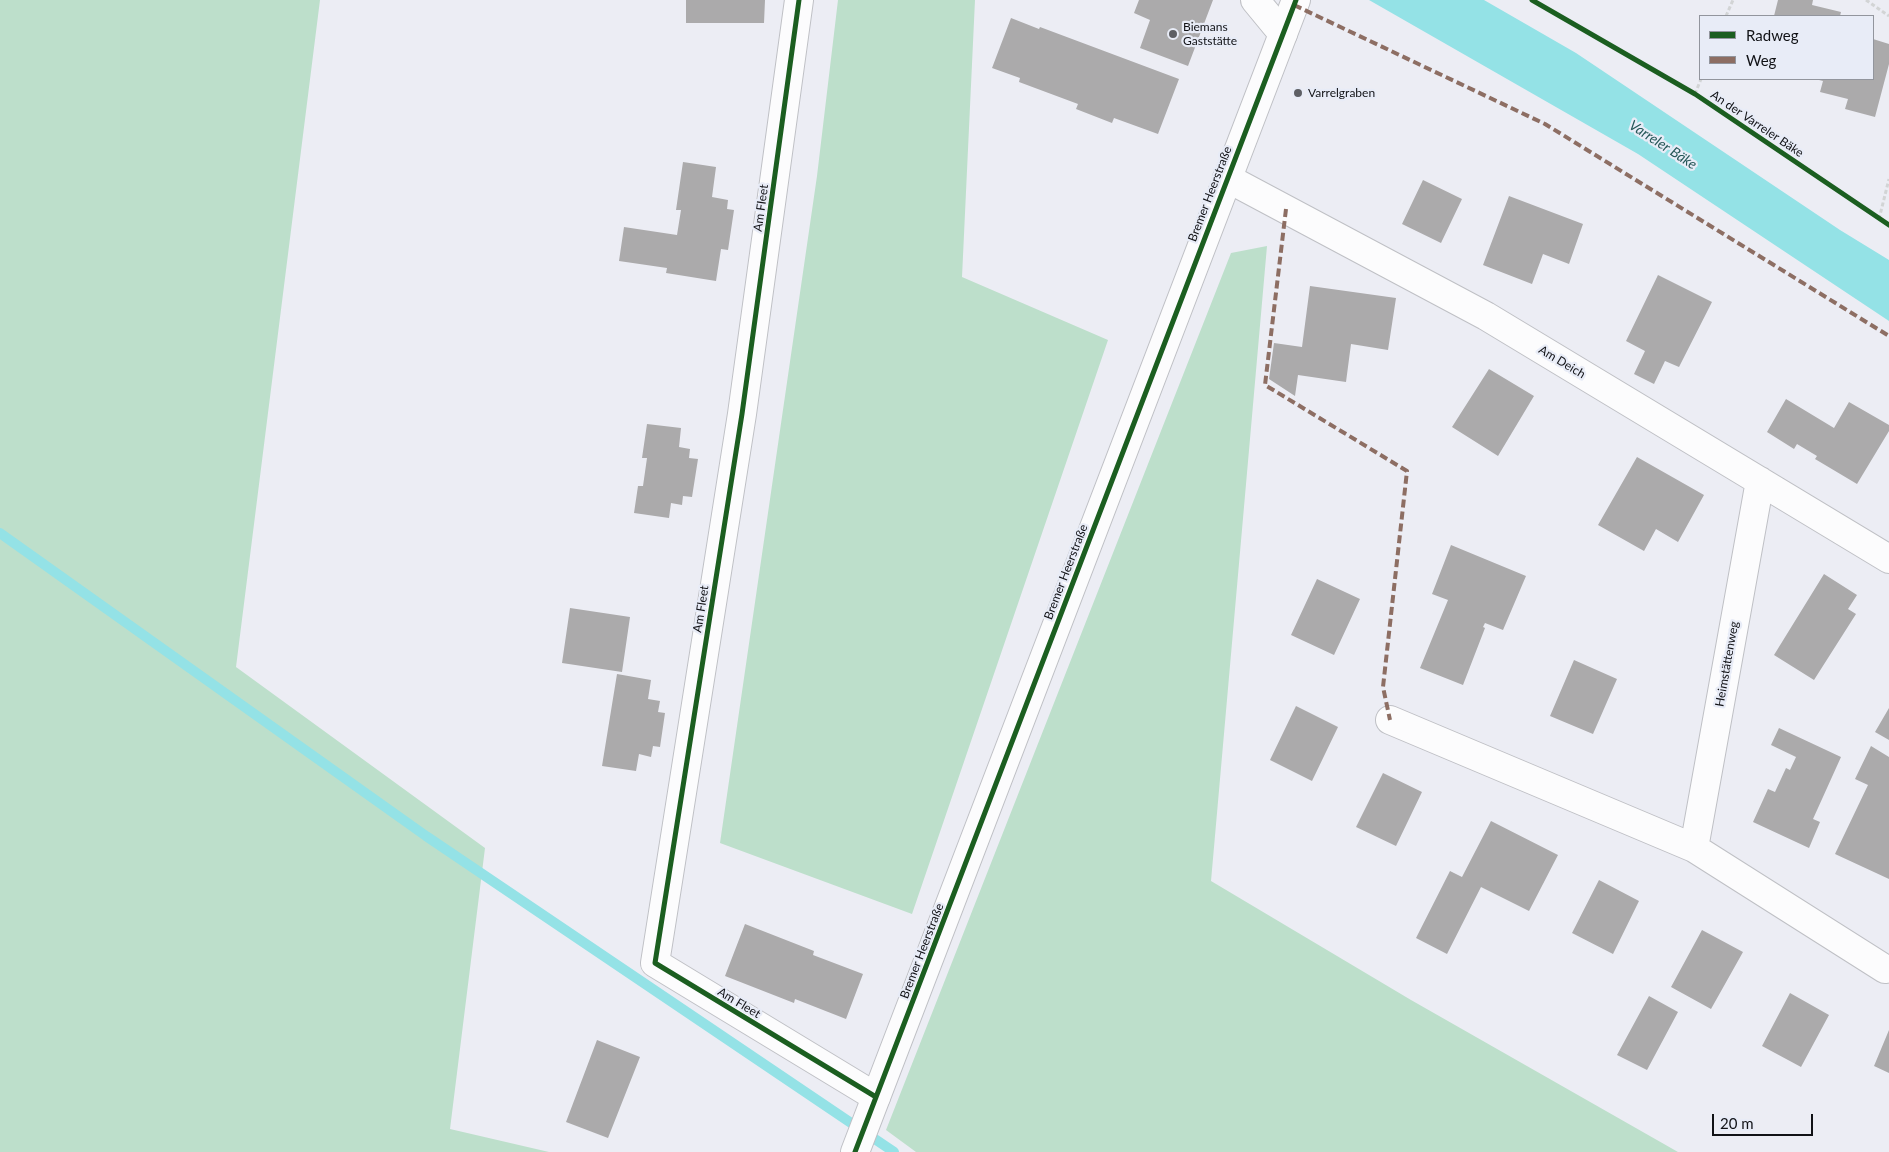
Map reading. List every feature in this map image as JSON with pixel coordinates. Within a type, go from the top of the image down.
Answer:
[{"type":"street","name":"Am Fleet","points":[[799,0],[742,414],[655,963],[874,1102]]},
{"type":"street","points":[[1255,0],[1283,34]]},
{"type":"street","name":"Bremer Heerstraße","points":[[855,1152],[1296,0]]},
{"type":"street","name":"Am Deich","points":[[1227,178],[1486,316],[1889,559]]},
{"type":"street","name":"Heimstättenweg","points":[[1694,848],[1760,481]]},
{"type":"street","points":[[1390,720],[1694,848],[1885,969]]},
{"type":"path","points":[[1726,15],[1733,0]]},
{"type":"path","points":[[1866,0],[1889,16]]},
{"type":"path","points":[[1695,94],[1701,80]]},
{"type":"path","points":[[1879,219],[1889,179]]},
{"type":"green space","points":[[0,0],[320,0],[236,667],[485,848],[450,1129],[549,1152],[0,1152]]},
{"type":"green space","points":[[838,0],[975,0],[962,277],[1108,340],[912,914],[720,843],[817,176]]},
{"type":"green space","points":[[1267,246],[1211,881],[1411,1000],[1678,1152],[916,1152],[886,1130],[1231,253]]},
{"type":"water","name":"Varreler Bäke","points":[[1369,0],[1484,0],[1576,53],[1840,230],[1889,260],[1889,321],[1638,154]]},
{"type":"building","points":[[686,0],[765,0],[764,23],[686,23]]},
{"type":"building","name":"Biemans Gaststätte","points":[[1139,0],[1213,0],[1188,66],[1140,48],[1150,20],[1134,13]]},
{"type":"building","points":[[1778,0],[1813,0],[1812,5],[1841,12],[1840,15],[1774,15]]},
{"type":"building","points":[[1011,18],[1179,79],[1158,134],[1114,118],[1112,123],[1076,109],[1078,104],[1019,82],[1020,78],[992,68]]},
{"type":"building","points":[[1874,39],[1889,44],[1889,64],[1875,117],[1845,109],[1848,99],[1820,92],[1823,81],[1819,80],[1874,80]]},
{"type":"building","points":[[683,162],[716,167],[712,197],[728,200],[727,209],[734,210],[728,250],[721,249],[716,281],[666,273],[667,268],[619,261],[624,227],[677,235],[681,210],[676,210]]},
{"type":"building","points":[[1423,180],[1462,199],[1441,243],[1402,224]]},
{"type":"building","points":[[1509,196],[1583,224],[1569,264],[1543,254],[1532,284],[1483,265]]},
{"type":"building","points":[[1658,275],[1712,302],[1679,367],[1665,361],[1654,384],[1634,374],[1645,351],[1626,341]]},
{"type":"building","points":[[1310,286],[1396,298],[1388,350],[1351,344],[1346,382],[1298,375],[1295,396],[1269,379],[1274,343],[1302,347]]},
{"type":"building","points":[[1489,369],[1534,396],[1498,456],[1452,427]]},
{"type":"building","points":[[1786,399],[1834,428],[1849,402],[1889,425],[1889,431],[1857,484],[1815,459],[1817,456],[1797,444],[1794,449],[1767,432]]},
{"type":"building","points":[[647,424],[681,428],[679,447],[690,449],[689,458],[698,459],[692,497],[683,496],[682,505],[671,503],[669,518],[634,513],[638,486],[643,486],[647,458],[642,458]]},
{"type":"building","points":[[1637,457],[1704,495],[1678,542],[1656,529],[1644,551],[1598,525]]},
{"type":"building","points":[[1451,545],[1526,576],[1503,630],[1485,623],[1483,627],[1485,628],[1463,685],[1420,668],[1448,600],[1432,594]]},
{"type":"building","points":[[1824,574],[1857,595],[1848,609],[1856,614],[1814,680],[1774,655]]},
{"type":"building","points":[[1317,579],[1360,599],[1334,655],[1291,635]]},
{"type":"building","points":[[570,608],[630,617],[622,672],[562,663]]},
{"type":"building","points":[[1574,660],[1617,679],[1593,734],[1550,716]]},
{"type":"building","points":[[617,674],[651,680],[648,699],[660,701],[658,712],[665,713],[660,747],[653,746],[651,757],[639,754],[636,771],[602,766]]},
{"type":"building","points":[[1296,706],[1338,727],[1312,781],[1270,760]]},
{"type":"building","points":[[1889,708],[1889,740],[1875,732]]},
{"type":"building","points":[[1779,728],[1841,757],[1813,819],[1820,822],[1809,848],[1753,822],[1768,789],[1775,792],[1786,768],[1790,770],[1796,757],[1771,745]]},
{"type":"building","points":[[1871,746],[1889,757],[1889,879],[1835,854],[1868,785],[1855,779]]},
{"type":"building","points":[[1383,773],[1422,792],[1396,846],[1356,827]]},
{"type":"building","points":[[1491,821],[1558,855],[1529,911],[1481,887],[1447,954],[1416,938],[1450,871],[1462,877]]},
{"type":"building","points":[[1599,880],[1639,901],[1613,954],[1572,933]]},
{"type":"building","points":[[745,924],[814,951],[813,955],[863,974],[846,1019],[795,999],[794,1003],[725,976]]},
{"type":"building","points":[[1702,930],[1743,952],[1711,1009],[1671,987]]},
{"type":"building","points":[[1790,993],[1829,1015],[1801,1067],[1762,1046]]},
{"type":"building","points":[[1649,996],[1678,1012],[1647,1070],[1617,1055]]},
{"type":"building","points":[[1889,1030],[1889,1073],[1874,1066]]},
{"type":"building","points":[[597,1040],[640,1057],[608,1138],[566,1122]]},
{"type":"waterway","points":[[0,533],[426,836],[894,1152]]},
{"type":"marked path","points":[[1294,5],[1545,124],[1889,336]]},
{"type":"marked path","points":[[1286,209],[1265,385],[1407,471],[1383,687],[1390,720]]},
{"type":"cycle path","points":[[799,0],[742,414],[655,963],[876,1097]]},
{"type":"cycle path","points":[[855,1152],[1296,0]]},
{"type":"cycle path","name":"An der Varreler Bäke","points":[[1532,0],[1695,94],[1889,225]]},
{"type":"place","name":"Biemans Gaststätte","points":[[1173,34]]},
{"type":"place","name":"Varrelgraben","points":[[1298,93]]}]
